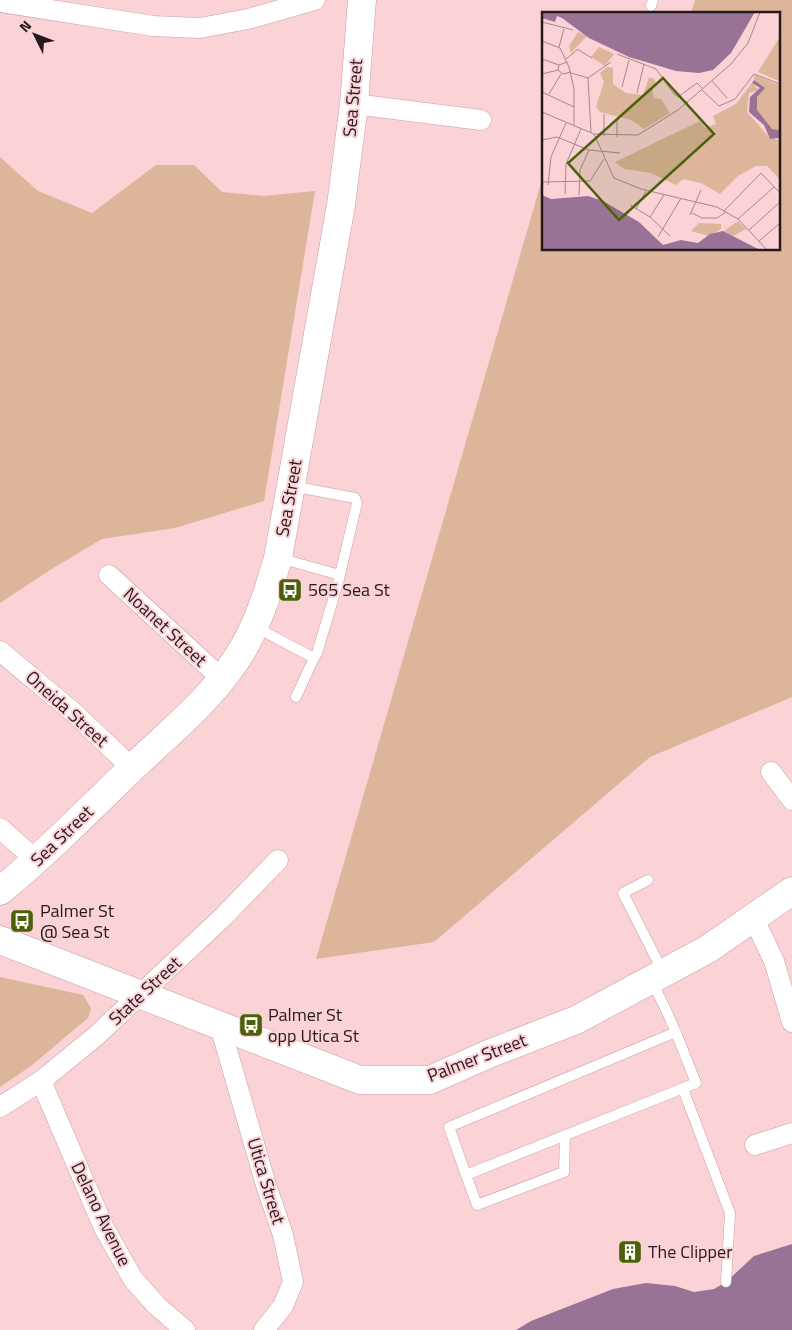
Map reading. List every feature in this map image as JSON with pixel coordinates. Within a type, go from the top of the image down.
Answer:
[{"type":"main road","name":"Sea Street","points":[[0,892],[37,861],[202,702],[243,648],[267,597],[278,558],[341,205],[354,104],[362,0]]},
{"type":"main road","name":"Palmer Street","points":[[0,940],[360,1080],[430,1080],[491,1053],[576,1020],[708,949],[792,891]]},
{"type":"street","points":[[0,2],[153,26],[200,28],[250,10],[315,0]]},
{"type":"street","points":[[354,104],[481,120]]},
{"type":"street","name":"Noanet Street","points":[[110,575],[221,678]]},
{"type":"street","name":"Oneida Street","points":[[0,651],[74,713],[132,768]]},
{"type":"street","points":[[771,772],[792,800]]},
{"type":"street","points":[[0,828],[37,861]]},
{"type":"street","name":"State Street","points":[[0,1107],[41,1081],[96,1036],[224,916],[278,860]]},
{"type":"street","points":[[754,919],[774,961],[792,1022]]},
{"type":"street","name":"Utica Street","points":[[220,1026],[263,1175],[283,1236],[293,1282],[283,1306],[264,1330]]},
{"type":"street","name":"Delano Avenue","points":[[41,1081],[104,1228],[133,1279],[157,1306],[185,1330]]},
{"type":"street","points":[[755,1145],[792,1134]]},
{"type":"lane","points":[[291,486],[354,498],[357,503],[340,575],[318,653],[296,697]]},
{"type":"lane","points":[[278,558],[340,575]]},
{"type":"lane","points":[[254,627],[314,658]]},
{"type":"lane","points":[[466,1175],[696,1083],[667,1009],[657,977],[623,894],[648,880]]},
{"type":"lane","points":[[565,1136],[564,1172],[477,1205],[449,1127],[676,1032]]},
{"type":"lane","points":[[683,1089],[730,1213],[726,1282]]},
{"type":"shaded area","points":[[695,0],[792,0],[792,697],[650,757],[434,942],[316,959],[542,179],[542,250],[780,250],[780,12],[692,12]]},
{"type":"shaded area","points":[[0,157],[38,191],[92,213],[156,165],[194,165],[222,192],[264,196],[315,191],[264,501],[175,528],[102,539],[0,603]]},
{"type":"shaded area","points":[[0,977],[83,995],[91,1008],[88,1018],[31,1066],[0,1087]]},
{"type":"shaded area","points":[[792,1244],[792,1330],[516,1330],[531,1321],[613,1289],[646,1283],[675,1286],[694,1292],[714,1289],[726,1282],[754,1256]]},
{"type":"place","name":"565 Sea St","points":[[290,590]]},
{"type":"place","name":"Palmer St @ Sea St","points":[[22,921]]},
{"type":"place","name":"Palmer St opp Utica St","points":[[251,1025]]},
{"type":"place","name":"The Clipper","points":[[630,1252]]}]
